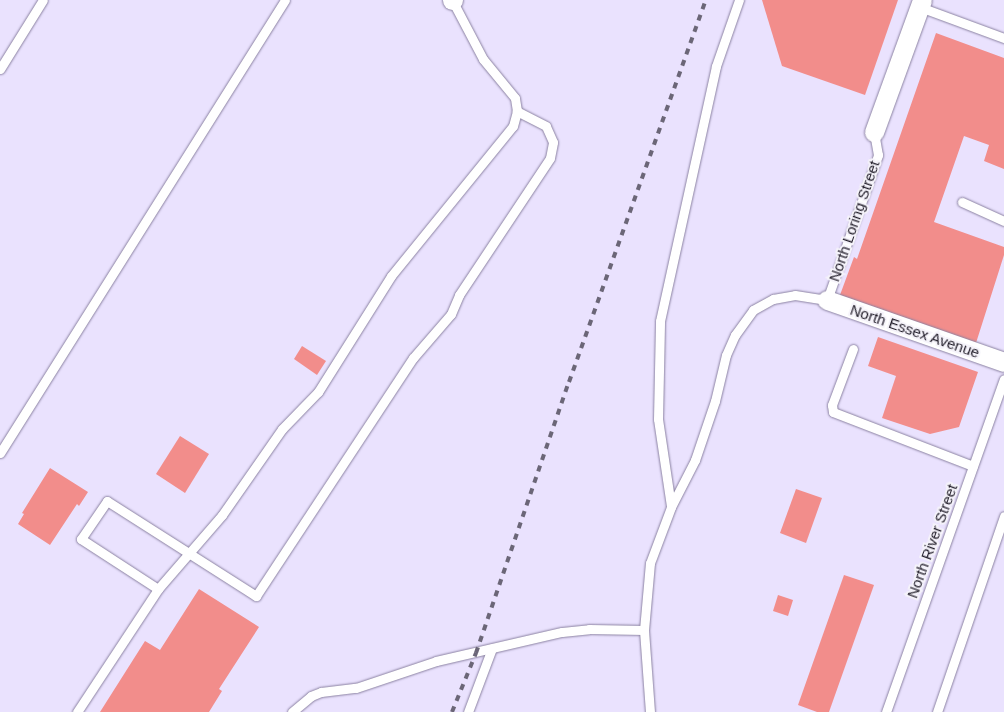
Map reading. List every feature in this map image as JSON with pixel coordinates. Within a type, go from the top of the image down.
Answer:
[{"type":"street","name":"North Loring Street","points":[[874,132],[921,3]]},
{"type":"street","name":"North Essex Avenue","points":[[827,300],[1004,362]]},
{"type":"lane","points":[[0,68],[43,0]]},
{"type":"lane","points":[[0,452],[285,0]]},
{"type":"lane","points":[[77,712],[158,589],[222,515],[282,429],[318,392],[391,276],[509,133],[517,111],[514,98],[483,60],[452,0]]},
{"type":"lane","points":[[671,507],[658,419],[660,321],[716,66],[739,0]]},
{"type":"lane","points":[[921,3],[1004,38]]},
{"type":"lane","points":[[158,589],[82,539],[107,501],[256,596],[413,358],[451,314],[459,295],[550,158],[553,142],[546,126],[517,111]]},
{"type":"lane","name":"North Loring Street","points":[[827,300],[878,155],[874,132]]},
{"type":"lane","points":[[962,202],[1004,221]]},
{"type":"lane","points":[[650,712],[644,630],[650,563],[671,507],[695,460],[715,402],[726,354],[742,324],[753,310],[773,299],[795,295],[827,300]]},
{"type":"lane","points":[[853,349],[832,405],[833,412],[973,466]]},
{"type":"lane","name":"North River Street","points":[[886,712],[1003,385]]},
{"type":"lane","points":[[937,712],[1004,516]]},
{"type":"lane","points":[[292,712],[311,696],[321,692],[356,688],[436,661],[562,632],[589,629],[644,630]]},
{"type":"lane","points":[[468,712],[492,648]]},
{"type":"building","points":[[762,0],[898,0],[865,95],[782,66]]},
{"type":"building","points":[[936,33],[1004,58],[1004,169],[984,161],[989,145],[964,136],[934,222],[1004,247],[1004,255],[976,343],[840,295],[854,257],[857,259]]},
{"type":"building","points":[[878,337],[978,372],[959,427],[930,434],[882,418],[896,376],[868,366]]},
{"type":"building","points":[[302,346],[326,361],[317,375],[294,359]]},
{"type":"building","points":[[180,436],[209,454],[185,493],[156,474]]},
{"type":"building","points":[[50,468],[88,492],[79,506],[77,504],[50,545],[18,524],[24,514],[22,513]]},
{"type":"building","points":[[796,489],[822,498],[806,543],[780,533]]},
{"type":"building","points":[[844,575],[874,585],[829,712],[817,712],[798,705]]},
{"type":"building","points":[[199,589],[259,627],[219,689],[222,691],[209,712],[100,712],[145,641],[160,650]]},
{"type":"building","points":[[778,595],[793,600],[788,616],[773,611]]},
{"type":"railway","points":[[452,712],[476,653],[569,382],[706,0]]}]
